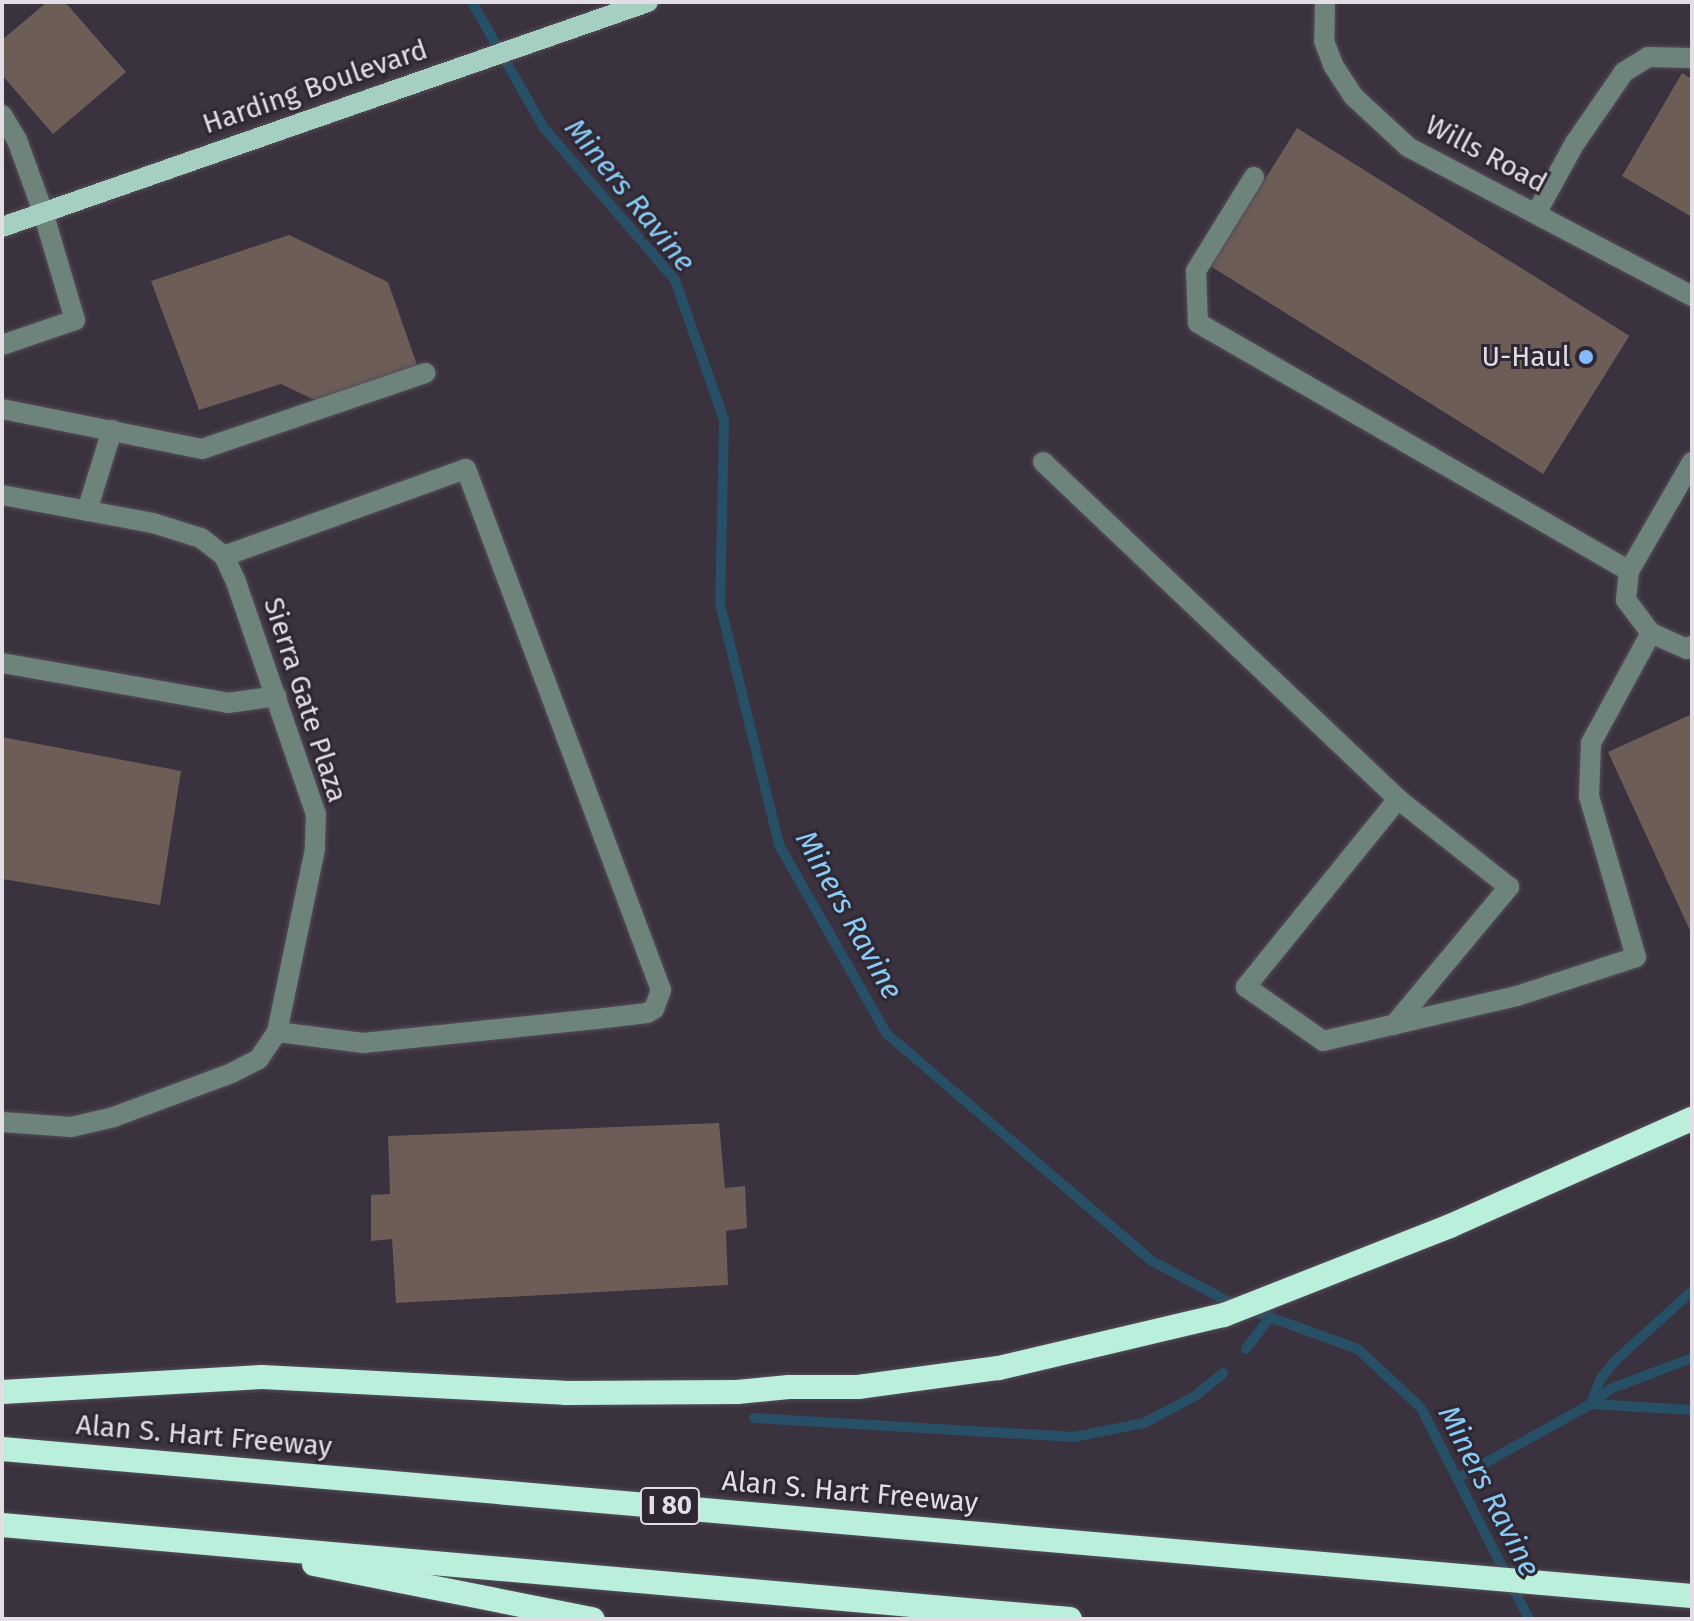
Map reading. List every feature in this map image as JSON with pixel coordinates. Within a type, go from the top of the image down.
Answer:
[{"type":"highway","points":[[2,1392],[262,1377],[565,1393],[737,1392],[789,1387],[858,1387],[999,1368],[1224,1315],[1450,1226],[1692,1119]]},
{"type":"highway","name":"Alan S. Hart Freeway","points":[[2,1449],[1687,1596]]},
{"type":"highway","points":[[2,1525],[186,1538],[1070,1619]]},
{"type":"highway","points":[[186,1538],[593,1619]]},
{"type":"main road","name":"Harding Boulevard","points":[[2,227],[583,22],[648,2]]},
{"type":"street","name":"Wills Road","points":[[1325,2],[1324,41],[1333,65],[1353,96],[1408,147],[1692,296]]},
{"type":"street","points":[[1537,212],[1575,143],[1624,72],[1648,57],[1692,58]]},
{"type":"street","points":[[2,115],[17,140],[43,212],[75,320],[2,345]]},
{"type":"street","points":[[1254,177],[1196,271],[1198,323],[1629,571]]},
{"type":"street","points":[[2,409],[202,449],[425,373]]},
{"type":"street","points":[[87,511],[112,430]]},
{"type":"street","points":[[1043,462],[1398,799],[1509,887],[1394,1025]]},
{"type":"street","points":[[1692,462],[1629,571],[1626,600],[1651,633],[1687,649],[1692,646]]},
{"type":"street","points":[[2,495],[153,523],[201,538],[224,556],[466,469],[661,990],[654,1009],[647,1013],[608,1018],[363,1043],[277,1032]]},
{"type":"street","name":"Sierra Gate Plaza","points":[[2,1122],[71,1127],[114,1117],[232,1073],[259,1059],[277,1032],[315,849],[316,814],[277,696],[224,556]]},
{"type":"street","points":[[1398,799],[1246,987],[1323,1041],[1517,996],[1636,957],[1589,796],[1591,743],[1651,633]]},
{"type":"street","points":[[2,663],[228,703],[277,696]]},
{"type":"building","points":[[47,2],[65,2],[126,72],[53,134],[2,75],[2,40]]},
{"type":"building","points":[[1682,73],[1692,79],[1692,217],[1622,176]]},
{"type":"building","points":[[1297,128],[1629,336],[1543,474],[1211,266]]},
{"type":"building","points":[[289,235],[388,282],[417,365],[317,401],[281,384],[199,410],[151,281]]},
{"type":"building","points":[[1692,714],[1692,935],[1608,752]]},
{"type":"building","points":[[2,737],[181,771],[160,905],[2,879]]},
{"type":"building","points":[[719,1123],[725,1188],[745,1186],[747,1228],[726,1231],[728,1285],[396,1303],[392,1239],[371,1241],[371,1195],[390,1194],[388,1136]]},
{"type":"waterway","name":"Miners Ravine","points":[[472,2],[544,128],[675,280],[724,420],[720,604],[779,845],[887,1034],[1152,1261],[1231,1303],[1358,1349],[1421,1408],[1529,1619]]},
{"type":"waterway","points":[[1692,1291],[1617,1359],[1601,1378],[1591,1404],[1692,1410]]},
{"type":"waterway","points":[[1246,1349],[1269,1318]]},
{"type":"waterway","points":[[1458,1478],[1591,1404],[1610,1389],[1692,1358]]},
{"type":"waterway","points":[[754,1418],[1074,1437],[1144,1423],[1195,1396],[1223,1373]]},
{"type":"place","name":"U-Haul","points":[[1586,357]]}]
